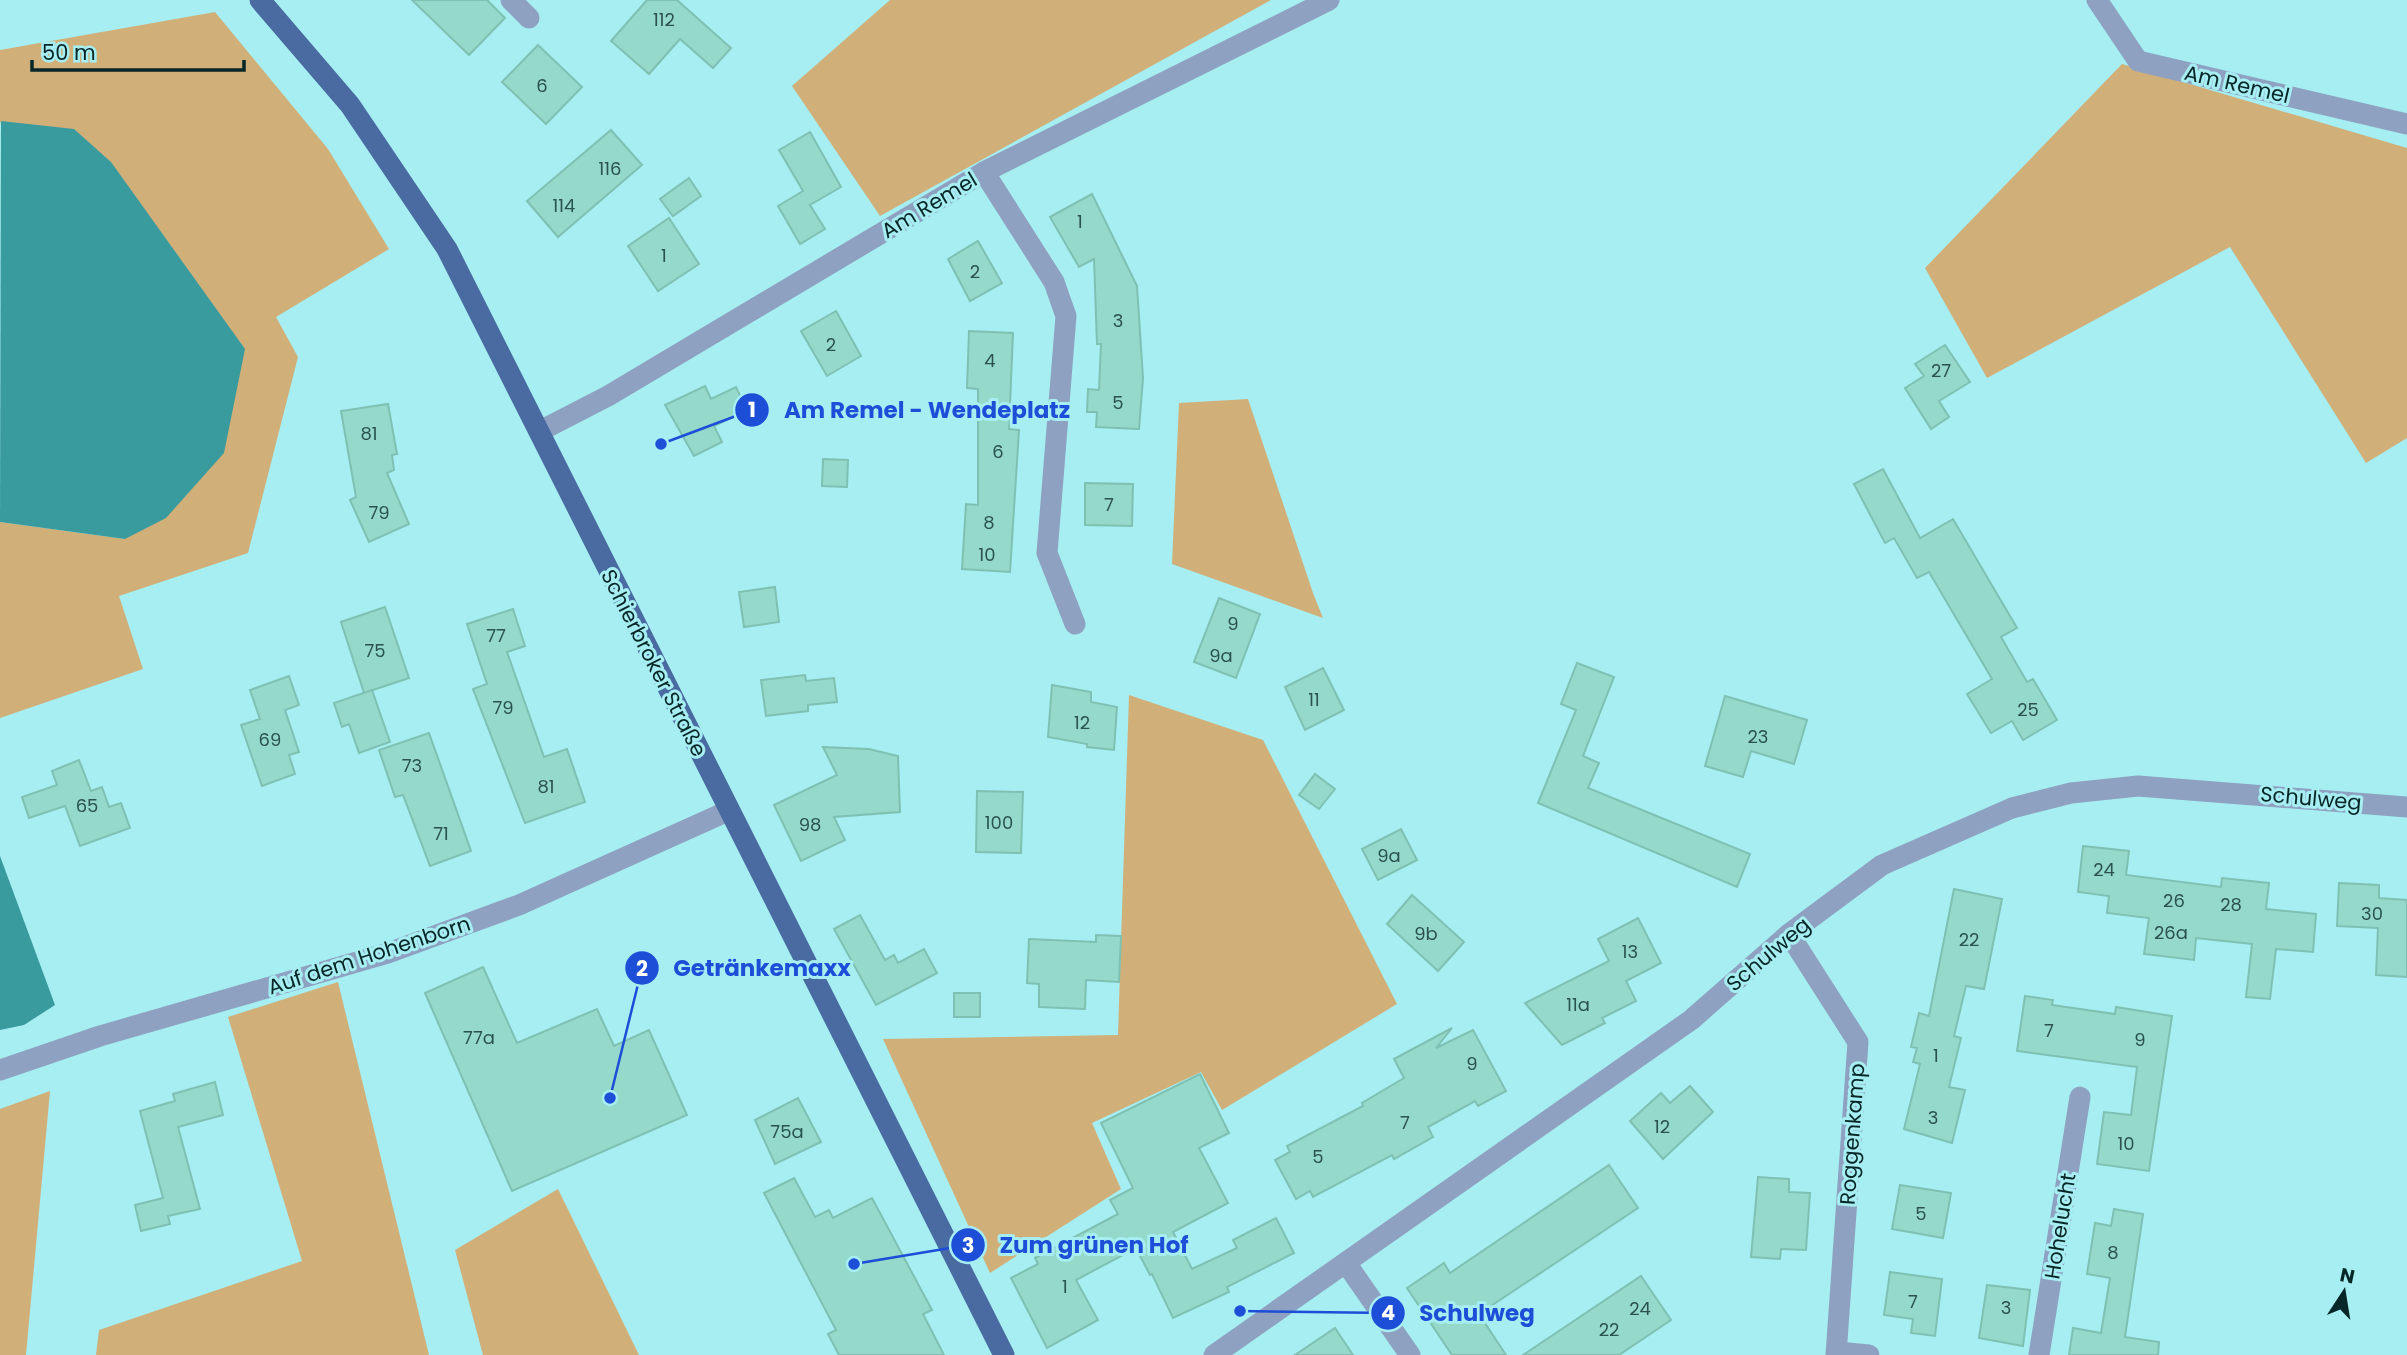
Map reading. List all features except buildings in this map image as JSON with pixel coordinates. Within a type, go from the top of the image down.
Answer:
[{"type":"main road","name":"Schierbroker Straße","points":[[260,0],[350,105],[407,185],[447,249],[1004,1355]]},
{"type":"street","points":[[511,0],[529,18]]},
{"type":"street","name":"Am Remel","points":[[540,430],[608,396],[984,172],[1329,0]]},
{"type":"street","name":"Am Remel","points":[[2097,0],[2138,61],[2407,124]]},
{"type":"street","points":[[984,172],[1054,282],[1066,316],[1047,553],[1075,624]]},
{"type":"street","name":"Schulweg","points":[[1214,1355],[1691,1020],[1789,934],[1882,865],[2012,808],[2071,793],[2138,786],[2407,807]]},
{"type":"street","name":"Auf dem Hohenborn","points":[[0,1070],[100,1036],[388,953],[519,905],[728,811]]},
{"type":"street","name":"Roggenkamp","points":[[1789,934],[1858,1042],[1837,1353]]},
{"type":"street","name":"Hohelucht","points":[[2039,1355],[2080,1097]]},
{"type":"street","points":[[1346,1263],[1410,1355]]},
{"type":"street","points":[[1837,1353],[1869,1355]]},
{"type":"shaded area","points":[[890,0],[1271,0],[880,216],[792,86]]},
{"type":"shaded area","points":[[215,12],[328,149],[389,249],[276,317],[298,357],[248,553],[119,596],[143,669],[0,718],[0,522],[125,539],[0,121],[0,50]]},
{"type":"shaded area","points":[[2122,64],[2407,148],[2407,438],[2366,463],[2230,247],[1987,378],[1925,268]]},
{"type":"shaded area","points":[[1248,399],[1323,618],[1172,564],[1179,403]]},
{"type":"shaded area","points":[[1129,695],[1263,740],[1397,1004],[1222,1110],[1201,1072],[1092,1123],[1121,1189],[990,1273],[883,1039],[1118,1035]]},
{"type":"shaded area","points":[[338,982],[429,1355],[96,1355],[99,1330],[302,1261],[228,1017]]},
{"type":"shaded area","points":[[50,1091],[26,1355],[0,1355],[0,1109]]},
{"type":"shaded area","points":[[558,1189],[639,1355],[483,1355],[455,1250]]},
{"type":"water","points":[[1,121],[74,129],[111,162],[245,349],[224,453],[166,518],[125,539],[0,522]]},
{"type":"water","points":[[0,856],[55,1005],[24,1025],[0,1030]]},
{"type":"place","name":"Am Remel - Wendeplatz","points":[[661,444]]},
{"type":"place","name":"Getränkemaxx","points":[[610,1098]]},
{"type":"place","name":"Zum grünen Hof","points":[[854,1264]]},
{"type":"place","name":"Schulweg","points":[[1240,1311]]}]
